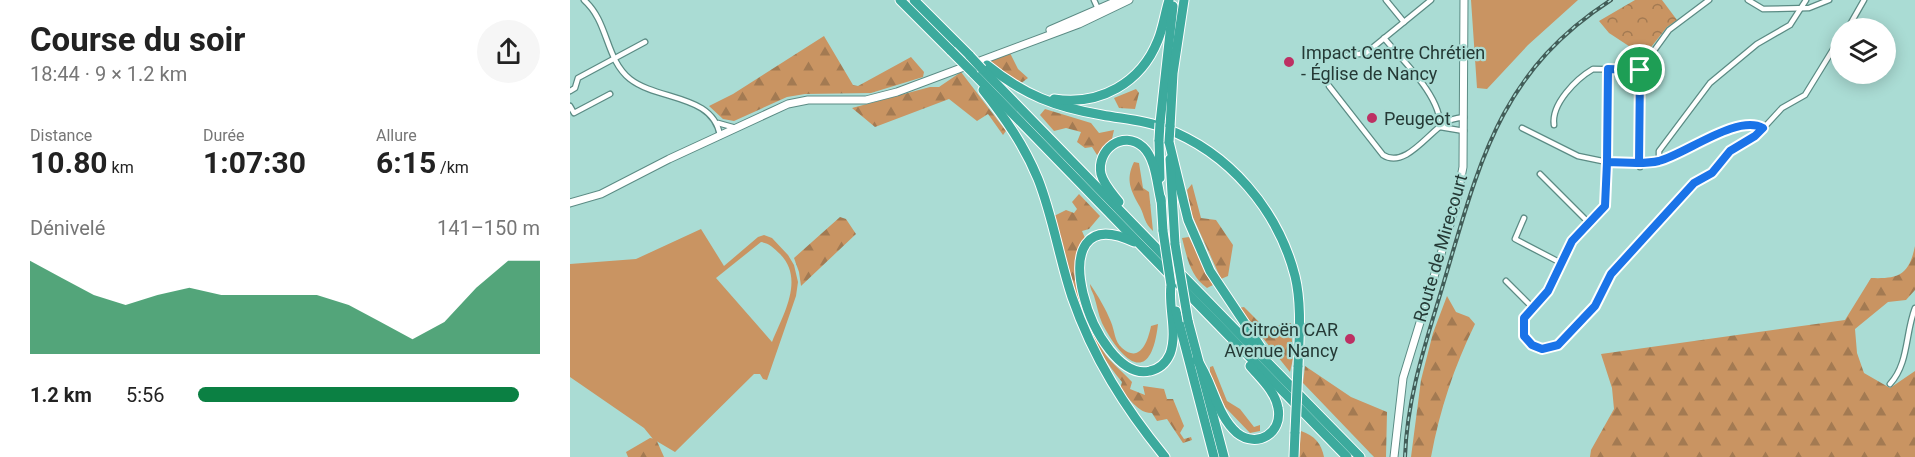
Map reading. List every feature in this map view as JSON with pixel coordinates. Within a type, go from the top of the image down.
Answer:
[{"type":"highway","points":[[900,0],[951,51],[978,70],[1027,94],[1087,113],[1164,128],[1195,143],[1229,167],[1267,209],[1284,242],[1295,278],[1299,317],[1294,457]]},
{"type":"highway","points":[[914,0],[972,55],[1038,179],[1072,296],[1094,352],[1114,388],[1166,457]]},
{"type":"highway","points":[[1027,94],[1065,101],[1088,100],[1120,87],[1148,61],[1160,37],[1169,0]]},
{"type":"highway","points":[[1174,0],[1160,123],[1164,141],[1188,220],[1210,271],[1283,379]]},
{"type":"highway","points":[[1140,244],[1111,234],[1096,236],[1085,245],[1078,263],[1082,292],[1095,324],[1111,352],[1128,368],[1140,372],[1151,371],[1167,360],[1173,338],[1171,285],[1161,201],[1164,141],[1170,127],[1173,73],[1184,0]]},
{"type":"highway","points":[[978,70],[1140,244],[1347,457]]},
{"type":"highway","points":[[978,70],[1360,457]]},
{"type":"highway","points":[[1156,248],[1105,184],[1101,173],[1103,153],[1120,141],[1131,141],[1143,147],[1153,167],[1161,201]]},
{"type":"highway","points":[[1164,141],[1175,244],[1188,321],[1224,457]]},
{"type":"highway","points":[[1172,304],[1214,457]]},
{"type":"highway","points":[[1197,360],[1206,373],[1225,417],[1237,433],[1256,440],[1271,433],[1279,421],[1275,398],[1225,333]]},
{"type":"street","points":[[584,0],[600,20],[614,59],[626,76],[637,84],[696,106],[718,123],[723,132]]},
{"type":"street","points":[[1094,0],[1100,12]]},
{"type":"street","points":[[1100,12],[1119,0]]},
{"type":"street","points":[[570,202],[601,195],[723,132],[737,129],[795,102],[859,101],[897,92],[1129,0]]},
{"type":"street","points":[[1386,0],[1404,22]]},
{"type":"street","points":[[1345,56],[1366,53],[1431,0]]},
{"type":"street","name":"Route de Mirecourt","points":[[1394,457],[1403,378],[1455,208],[1463,167],[1464,0]]},
{"type":"street","points":[[1640,165],[1640,70],[1670,30],[1709,0]]},
{"type":"street","points":[[1748,0],[1763,9],[1811,8],[1829,0]]},
{"type":"street","points":[[1659,161],[1659,151],[1710,82],[1757,44],[1790,26],[1806,0]]},
{"type":"street","points":[[1854,18],[1864,0]]},
{"type":"street","points":[[1384,38],[1437,108],[1440,127]]},
{"type":"street","points":[[570,91],[575,88],[578,78],[645,42]]},
{"type":"street","points":[[1608,69],[1607,202],[1572,241],[1545,295],[1523,322],[1524,336],[1537,348],[1554,347],[1595,306],[1611,274],[1694,183],[1712,173],[1730,151],[1755,136],[1782,108],[1809,90],[1830,55]]},
{"type":"street","points":[[1554,125],[1553,118],[1565,94],[1593,69],[1640,70]]},
{"type":"street","points":[[1329,86],[1383,155],[1390,159],[1399,159],[1449,121],[1465,117]]},
{"type":"street","points":[[570,106],[574,113],[610,94]]},
{"type":"street","points":[[718,123],[723,132]]},
{"type":"street","points":[[1522,128],[1578,156],[1640,165],[1678,155],[1724,130],[1755,125],[1763,128]]},
{"type":"street","points":[[1440,127],[1465,131]]},
{"type":"street","points":[[1540,174],[1589,223]]},
{"type":"street","points":[[1524,218],[1515,239],[1561,263]]},
{"type":"street","points":[[1506,281],[1533,308]]},
{"type":"street","points":[[1890,384],[1901,371],[1906,334],[1915,308]]},
{"type":"green space","points":[[1471,0],[1578,0],[1528,45],[1487,89],[1477,88]]},
{"type":"green space","points":[[1635,0],[1662,0],[1677,20],[1667,27],[1644,56],[1609,33],[1599,21]]},
{"type":"green space","points":[[824,36],[853,85],[858,86],[911,57],[924,72],[923,77],[871,93],[805,94],[787,97],[734,121],[723,119],[709,106],[733,94]]},
{"type":"green space","points":[[1010,53],[1018,69],[1028,78],[1020,84],[990,61]]},
{"type":"green space","points":[[961,72],[1006,131],[1003,135],[988,114],[977,121],[949,99],[875,127],[852,108],[930,87],[939,87]]},
{"type":"green space","points":[[1136,89],[1139,93],[1135,109],[1119,108],[1114,98]]},
{"type":"green space","points":[[1045,109],[1091,123],[1099,133],[1114,130],[1112,139],[1097,155],[1092,147],[1085,148],[1077,142],[1081,132],[1066,128],[1054,131],[1040,115]]},
{"type":"green space","points":[[1134,162],[1139,163],[1143,188],[1149,192],[1153,231],[1146,223],[1130,185],[1131,168]]},
{"type":"green space","points":[[1192,184],[1201,218],[1216,220],[1233,245],[1228,276],[1221,279],[1192,215],[1187,190]]},
{"type":"green space","points":[[1079,194],[1100,216],[1089,229],[1082,231],[1085,238],[1076,266],[1080,300],[1093,333],[1109,359],[1132,382],[1130,389],[1145,395],[1143,386],[1164,389],[1167,399],[1173,399],[1184,426],[1180,433],[1184,439],[1191,437],[1192,440],[1183,443],[1167,419],[1157,421],[1152,413],[1138,408],[1120,389],[1122,382],[1108,363],[1087,324],[1054,216],[1066,210],[1074,213],[1077,209],[1072,202]]},
{"type":"green space","points":[[840,217],[846,219],[856,234],[801,286],[794,258]]},
{"type":"green space","points":[[701,229],[724,266],[758,237],[764,235],[772,238],[788,255],[794,265],[798,282],[796,296],[767,380],[763,379],[760,374],[754,374],[675,452],[653,439],[644,428],[570,377],[570,264],[636,259]],"holes":[[[761,242],[780,254],[791,274],[790,297],[772,342],[716,278]]]},
{"type":"green space","points":[[1189,237],[1213,285],[1207,288],[1193,272],[1188,259],[1182,238]]},
{"type":"green space","points":[[1915,246],[1915,290],[1906,300],[1888,302],[1855,329],[1857,353],[1864,373],[1890,388],[1915,371],[1915,457],[1590,457],[1591,450],[1614,409],[1612,388],[1601,354],[1845,320],[1871,278],[1889,278],[1901,273],[1910,263]]},
{"type":"green space","points":[[1090,284],[1107,312],[1117,342],[1128,352],[1134,353],[1142,349],[1151,326],[1158,324],[1149,356],[1143,362],[1135,362],[1127,358],[1110,337],[1101,320]]},
{"type":"green space","points":[[1447,296],[1456,312],[1469,317],[1475,324],[1449,389],[1431,457],[1411,457],[1421,380],[1433,333]]},
{"type":"green space","points":[[1244,307],[1265,328],[1291,323],[1293,359],[1290,372],[1239,308]]},
{"type":"green space","points":[[1213,366],[1227,401],[1240,409],[1254,427],[1260,425],[1260,431],[1250,433],[1225,407],[1210,373],[1210,367]]},
{"type":"green space","points":[[1305,366],[1351,397],[1387,412],[1386,457],[1374,457],[1303,383]]},
{"type":"green space","points":[[1301,431],[1317,441],[1324,457],[1299,457]]},
{"type":"green space","points":[[650,438],[656,439],[664,457],[628,457],[626,452]]},
{"type":"railway","points":[[1405,457],[1409,413],[1424,349],[1469,200],[1482,161],[1498,125],[1518,91],[1542,58],[1573,28],[1611,0]]},
{"type":"place","name":"Impact Centre Chrétien - Église de Nancy","points":[[1289,62]]},
{"type":"place","name":"Peugeot","points":[[1372,118]]},
{"type":"place","name":"Citroën CAR Avenue Nancy","points":[[1350,339]]},
{"type":"route","points":[[1640,70],[1608,69],[1607,162],[1630,162],[1639,163],[1659,161],[1678,155],[1724,130],[1755,125],[1763,128],[1755,136],[1734,147],[1712,173],[1694,183],[1626,256],[1611,274],[1595,306],[1558,345],[1550,349],[1537,348],[1524,336],[1522,326],[1524,318],[1548,291],[1572,241],[1605,206],[1607,202],[1607,162],[1639,163],[1640,70]]}]
